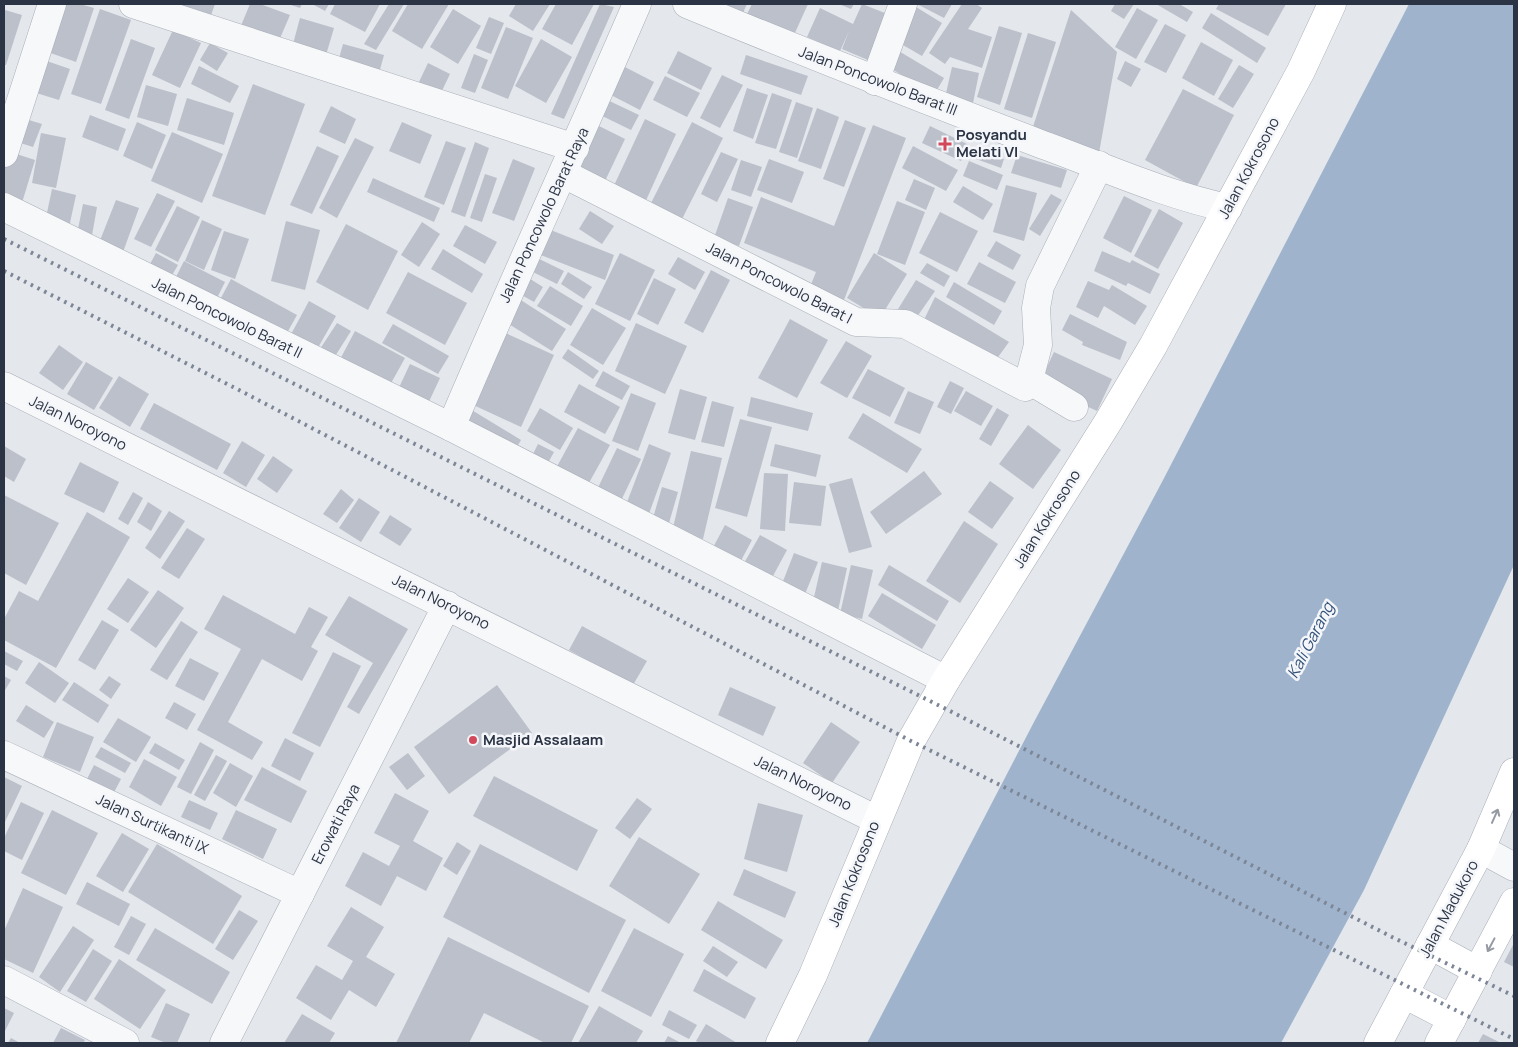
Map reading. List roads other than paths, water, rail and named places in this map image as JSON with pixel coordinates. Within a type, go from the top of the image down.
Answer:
[{"type":"street","points":[[4,153],[52,4]]},
{"type":"street","points":[[133,4],[575,148]]},
{"type":"street","name":"Jalan Poncowolo Barat Raya","points":[[451,427],[508,292],[564,174],[637,4]]},
{"type":"street","name":"Jalan Poncowolo Barat III","points":[[687,4],[875,81],[1099,165],[1208,204],[1228,208]]},
{"type":"street","points":[[875,81],[903,4]]},
{"type":"street","name":"Jalan Kokrosono","points":[[780,1043],[813,975],[912,741],[946,680],[1108,422],[1153,346],[1301,71],[1332,4]]},
{"type":"street","points":[[1029,380],[1038,345],[1036,308],[1040,286],[1099,165]]},
{"type":"street","name":"Jalan Poncowolo Barat I","points":[[564,174],[856,322],[906,324],[1025,387],[1029,380],[1074,406]]},
{"type":"street","name":"Jalan Poncowolo Barat II","points":[[4,207],[451,427]]},
{"type":"street","name":"Jalan Noroyono","points":[[4,386],[877,820]]},
{"type":"street","points":[[451,427],[946,680]]},
{"type":"street","name":"Erowati Raya","points":[[224,1043],[447,606]]},
{"type":"street","name":"Jalan Surtikanti IX","points":[[4,755],[300,894]]},
{"type":"street","name":"Jalan Madukoro","points":[[1378,1043],[1481,849],[1514,772]]},
{"type":"street","points":[[1481,849],[1514,867]]},
{"type":"street","points":[[1439,1043],[1514,902]]},
{"type":"street","points":[[1430,945],[1478,971]]},
{"type":"street","points":[[4,980],[125,1043]]},
{"type":"street","points":[[1404,994],[1452,1019]]},
{"type":"water","name":"Kali Garang","points":[[1409,4],[1514,4],[1514,565],[1364,890],[1281,1043],[867,1043],[1034,722],[1162,482]]},
{"type":"railway","points":[[4,239],[952,712],[1392,937],[1514,996]]},
{"type":"railway","points":[[4,271],[239,390],[911,741],[1514,1039]]},
{"type":"place","name":"Posyandu Melati VI","points":[[945,144]]},
{"type":"place","name":"Masjid Assalaam","points":[[473,740]]}]
